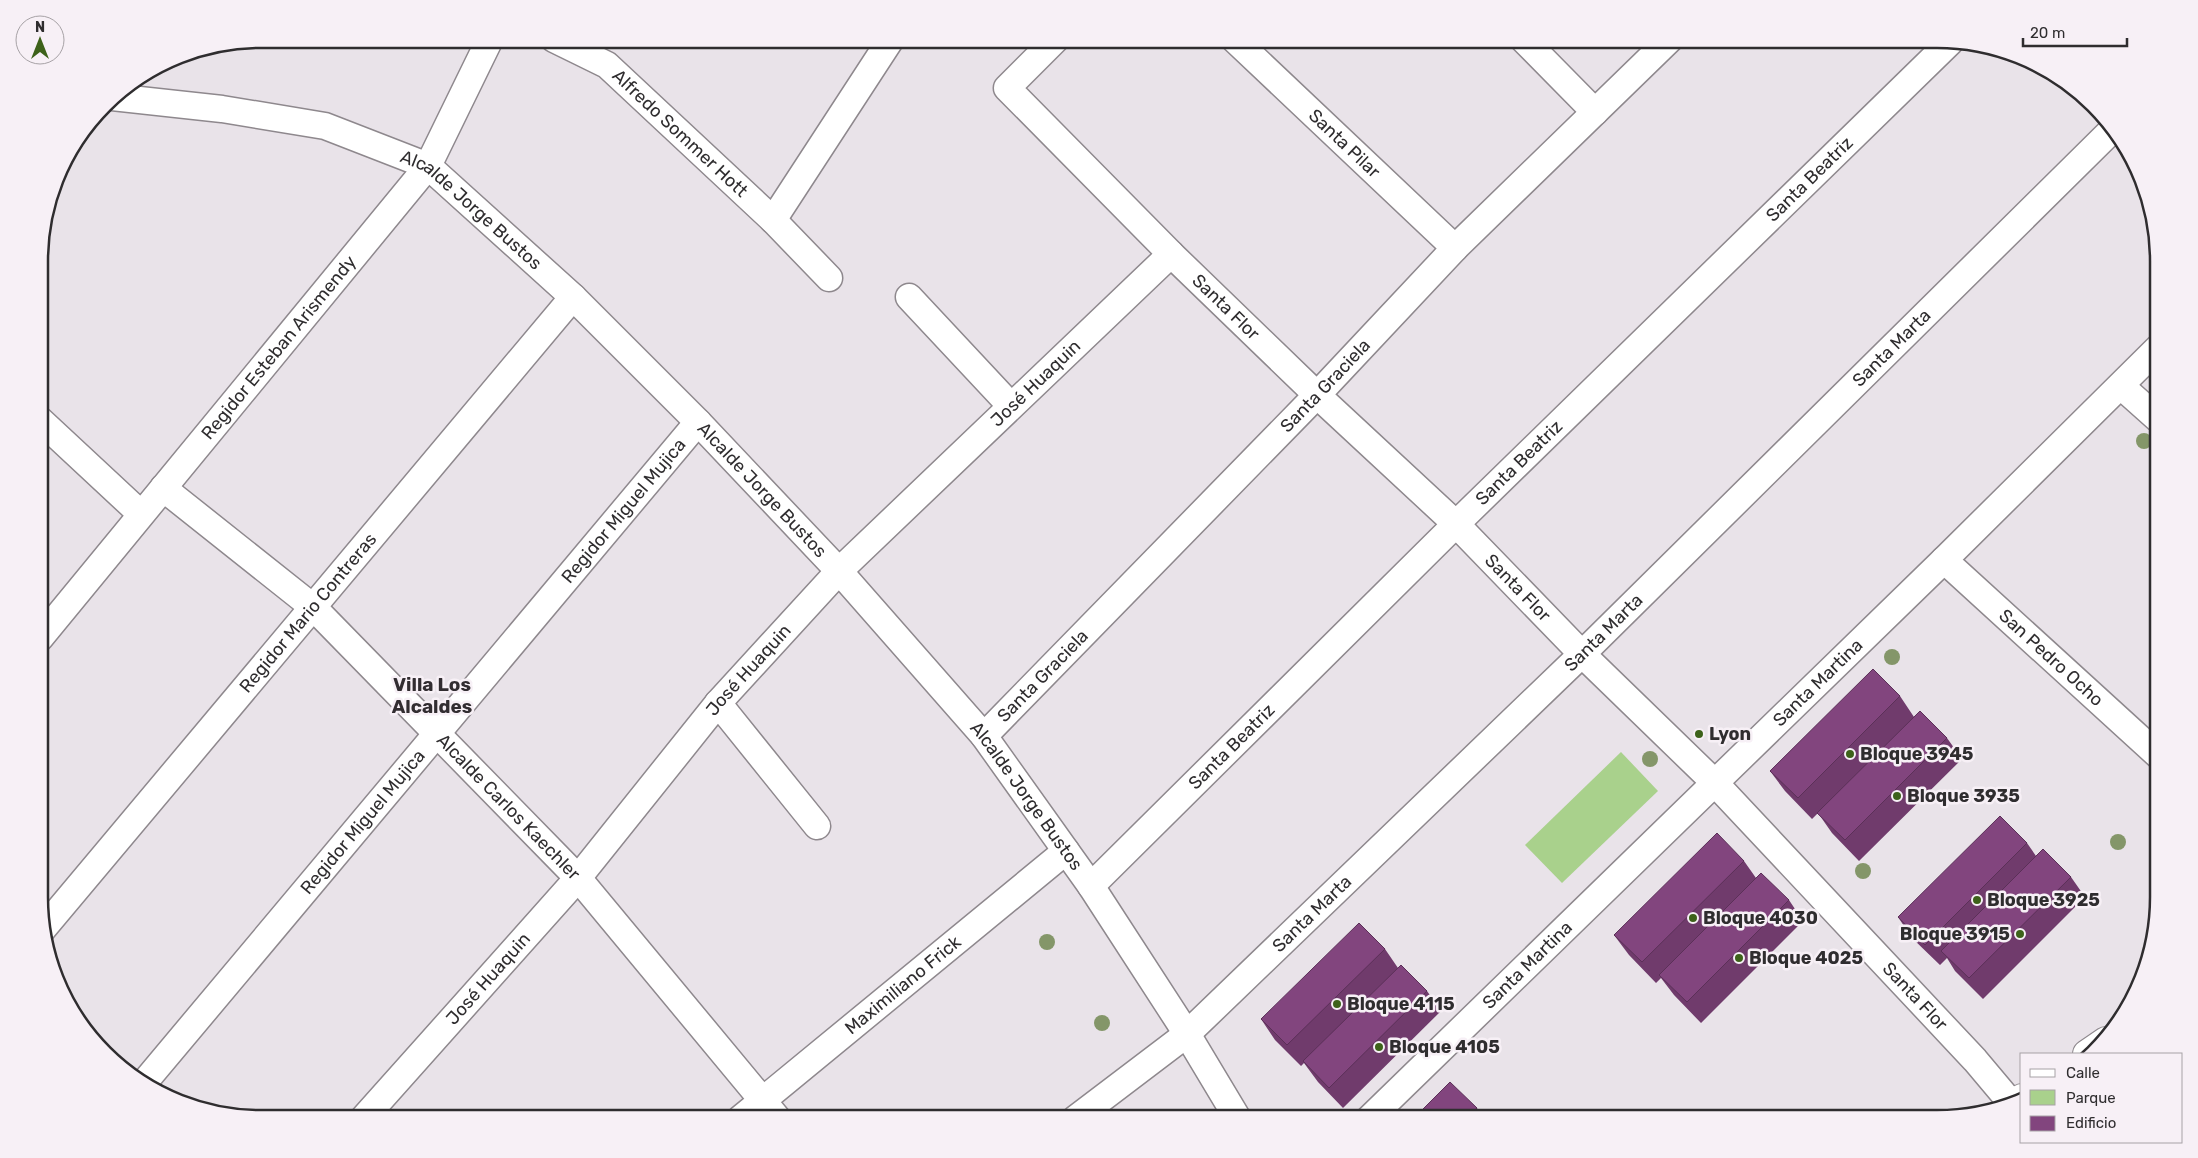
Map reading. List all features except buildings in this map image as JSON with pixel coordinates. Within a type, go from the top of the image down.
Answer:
[{"type":"street","name":"Regidor Esteban Arismendy","points":[[48,628],[428,166],[486,48]]},
{"type":"street","name":"Alfredo Sommer Hott","points":[[572,48],[607,65],[774,220],[829,278]]},
{"type":"street","points":[[774,220],[885,48]]},
{"type":"street","name":"Santa Flor","points":[[1047,48],[1007,88],[1171,254],[1317,395],[1456,524],[1582,654],[1714,782],[2009,1098]]},
{"type":"street","name":"Santa Pilar","points":[[1244,48],[1455,248]]},
{"type":"street","points":[[1532,48],[1595,112]]},
{"type":"street","name":"Santa Graciela","points":[[984,736],[1317,395],[1455,248],[1661,48]]},
{"type":"street","name":"Santa Beatriz","points":[[1091,886],[1456,524],[1944,48]]},
{"type":"street","name":"Alcalde Jorge Bustos","points":[[122,98],[222,109],[326,126],[428,166],[574,297],[698,422],[839,571],[984,736],[1091,886],[1187,1034],[1233,1110]]},
{"type":"street","name":"Santa Marta","points":[[1087,1110],[1187,1034],[1582,654],[2109,133]]},
{"type":"street","name":"José Huaquin","points":[[371,1110],[578,878],[718,704],[839,571],[1171,254]]},
{"type":"street","name":"Regidor Mario Contreras","points":[[49,922],[574,297]]},
{"type":"street","points":[[909,298],[1011,406]]},
{"type":"street","name":"Santa Martina","points":[[1378,1110],[1944,560],[2150,356]]},
{"type":"street","points":[[2121,386],[2150,413]]},
{"type":"street","name":"Regidor Miguel Mujica","points":[[148,1078],[698,422]]},
{"type":"street","points":[[48,427],[141,514]]},
{"type":"street","name":"Alcalde Carlos Kaechler","points":[[163,488],[314,608],[438,734],[578,878],[769,1110]]},
{"type":"street","name":"San Pedro Ocho","points":[[1944,560],[2150,748]]},
{"type":"street","points":[[718,704],[817,826]]},
{"type":"street","name":"Maximiliano Frick","points":[[771,1110],[1066,851]]},
{"type":"green space","points":[[1621,752],[1658,791],[1562,883],[1525,845]]},
{"type":"place","name":"Lyon","points":[[1699,734]]},
{"type":"place","name":"Bloque 3945","points":[[1850,754]]},
{"type":"place","name":"Bloque 3935","points":[[1897,796]]},
{"type":"place","name":"Bloque 3925","points":[[1977,900]]},
{"type":"place","name":"Bloque 4030","points":[[1693,918]]},
{"type":"place","name":"Bloque 3915","points":[[2020,934]]},
{"type":"place","name":"Bloque 4025","points":[[1739,958]]},
{"type":"place","name":"Bloque 4115","points":[[1337,1004]]},
{"type":"place","name":"Bloque 4105","points":[[1379,1047]]},
{"type":"district","name":"Villa Los Alcaldes","points":[[432,695]]}]
